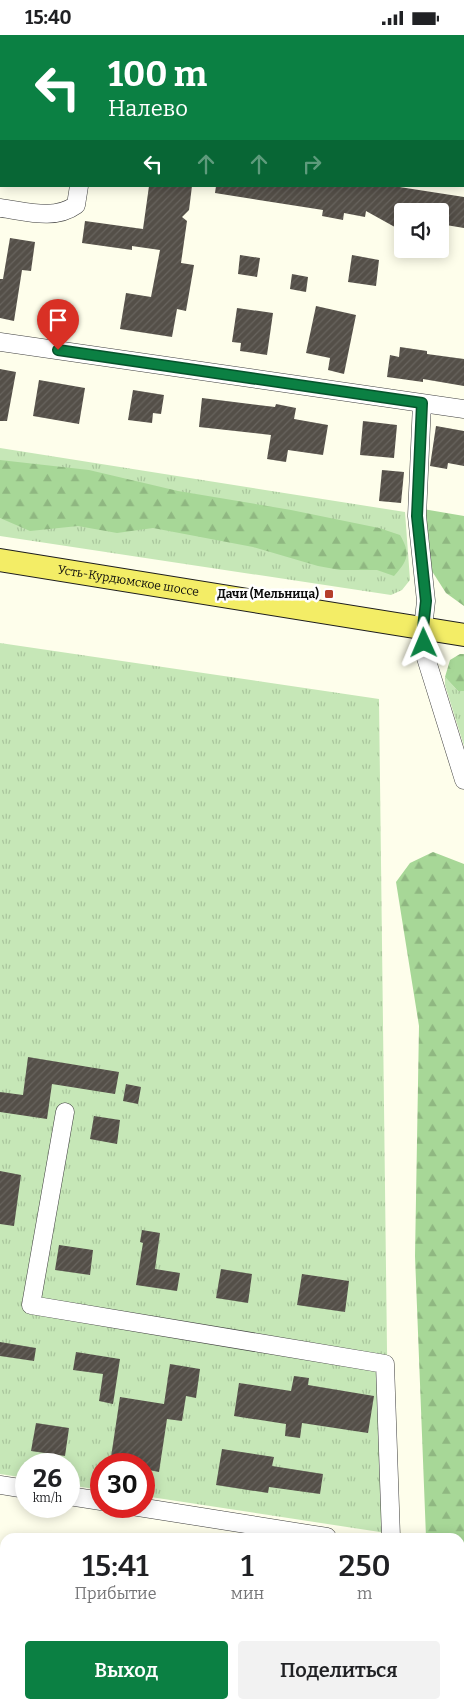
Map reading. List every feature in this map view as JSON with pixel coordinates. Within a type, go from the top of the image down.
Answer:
[{"type":"main road","name":"Усть-Курдюмское шоссе","points":[[0,560],[464,635]]},
{"type":"street","points":[[0,208],[49,215],[68,211],[76,205],[79,187]]},
{"type":"street","points":[[0,342],[464,409]]},
{"type":"street","points":[[422,403],[417,516],[426,601],[423,628],[426,658],[464,779]]},
{"type":"street","points":[[65,1112],[31,1305],[385,1364],[391,1533]]},
{"type":"street","points":[[0,1485],[15,1487]]},
{"type":"street","points":[[155,1510],[303,1533]]},
{"type":"green space","points":[[0,448],[405,512],[410,580],[402,590],[391,595],[0,536]]},
{"type":"green space","points":[[0,460],[89,470],[178,491],[291,510],[379,528],[400,535],[406,547],[406,557],[394,576],[377,570],[340,570],[318,566],[253,547],[153,528],[117,533],[78,526],[30,531],[0,518]]},
{"type":"green space","points":[[423,509],[464,516],[464,606],[446,593],[428,565]]},
{"type":"green space","points":[[0,643],[379,699],[387,1350],[393,1533],[155,1498],[155,1453],[90,1453],[90,1488],[80,1487],[80,1453],[15,1453],[15,1476],[0,1474]]},
{"type":"green space","points":[[460,654],[464,654],[464,691],[458,691],[445,677],[450,660]]},
{"type":"green space","points":[[445,677],[458,691],[464,691],[464,746],[445,685]]},
{"type":"green space","points":[[433,852],[464,864],[464,1533],[426,1533],[415,1256],[419,1026],[396,882],[410,863]]},
{"type":"building","points":[[149,187],[192,187],[189,210],[182,217],[187,221],[181,263],[194,265],[186,311],[177,309],[172,337],[120,329],[126,293],[151,297],[160,250],[132,246],[132,250],[82,243],[85,221],[143,229]]},
{"type":"building","points":[[216,187],[399,187],[464,197],[464,228],[449,226],[449,203],[394,203],[394,227],[366,211],[365,217],[344,213],[343,220],[322,216],[323,210],[215,193]]},
{"type":"building","points":[[10,238],[35,242],[31,271],[22,270],[14,321],[0,318],[0,279],[3,279]]},
{"type":"building","points":[[240,255],[260,258],[257,277],[238,274]]},
{"type":"building","points":[[352,255],[379,260],[376,286],[348,282]]},
{"type":"building","points":[[292,274],[308,277],[306,292],[290,289]]},
{"type":"building","points":[[316,306],[356,315],[344,374],[328,370],[330,358],[306,353]]},
{"type":"building","points":[[237,308],[273,313],[267,355],[240,351],[241,343],[232,342]]},
{"type":"building","points":[[400,347],[427,351],[427,354],[464,359],[464,386],[423,379],[423,382],[387,377],[390,355],[399,357]]},
{"type":"building","points":[[0,369],[16,372],[7,421],[0,421]]},
{"type":"building","points":[[39,380],[85,388],[79,424],[33,416]]},
{"type":"building","points":[[133,390],[164,395],[161,414],[153,413],[152,423],[128,420]]},
{"type":"building","points":[[202,398],[275,407],[276,404],[296,408],[294,419],[328,425],[323,455],[288,450],[286,462],[267,459],[271,435],[199,427]]},
{"type":"building","points":[[363,421],[397,425],[394,458],[360,455]]},
{"type":"building","points":[[436,426],[464,431],[464,466],[448,463],[447,469],[430,466]]},
{"type":"building","points":[[382,470],[404,472],[401,503],[379,501]]},
{"type":"building","points":[[28,1057],[119,1072],[115,1094],[52,1084],[47,1119],[0,1112],[0,1092],[23,1095]]},
{"type":"building","points":[[126,1084],[141,1087],[138,1104],[123,1101]]},
{"type":"building","points":[[94,1116],[120,1120],[117,1144],[90,1139]]},
{"type":"building","points":[[0,1171],[21,1175],[14,1226],[0,1224]]},
{"type":"building","points":[[142,1230],[160,1233],[155,1269],[180,1273],[177,1291],[136,1285],[143,1243],[140,1242]]},
{"type":"building","points":[[59,1245],[93,1250],[90,1275],[55,1270]]},
{"type":"building","points":[[221,1269],[252,1274],[248,1303],[216,1298]]},
{"type":"building","points":[[302,1274],[349,1281],[345,1312],[297,1305]]},
{"type":"building","points":[[0,1342],[36,1348],[34,1361],[0,1356]]},
{"type":"building","points":[[76,1352],[120,1359],[113,1404],[99,1401],[103,1374],[73,1370]]},
{"type":"building","points":[[170,1364],[200,1369],[196,1398],[186,1396],[182,1421],[167,1419],[159,1472],[155,1471],[155,1453],[112,1453],[120,1397],[164,1404]]},
{"type":"building","points":[[294,1376],[309,1378],[308,1385],[374,1396],[368,1433],[302,1423],[300,1438],[285,1436],[286,1424],[234,1416],[239,1383],[291,1391]]},
{"type":"building","points":[[36,1423],[69,1428],[65,1453],[31,1451]]},
{"type":"building","points":[[222,1449],[274,1457],[272,1466],[323,1474],[320,1494],[269,1487],[268,1493],[216,1485]]},
{"type":"place","name":"Дачи (Мельница)","points":[[329,594]]},
{"type":"route","points":[[58,350],[422,403],[417,516],[426,601],[423,628],[424,643]]}]
